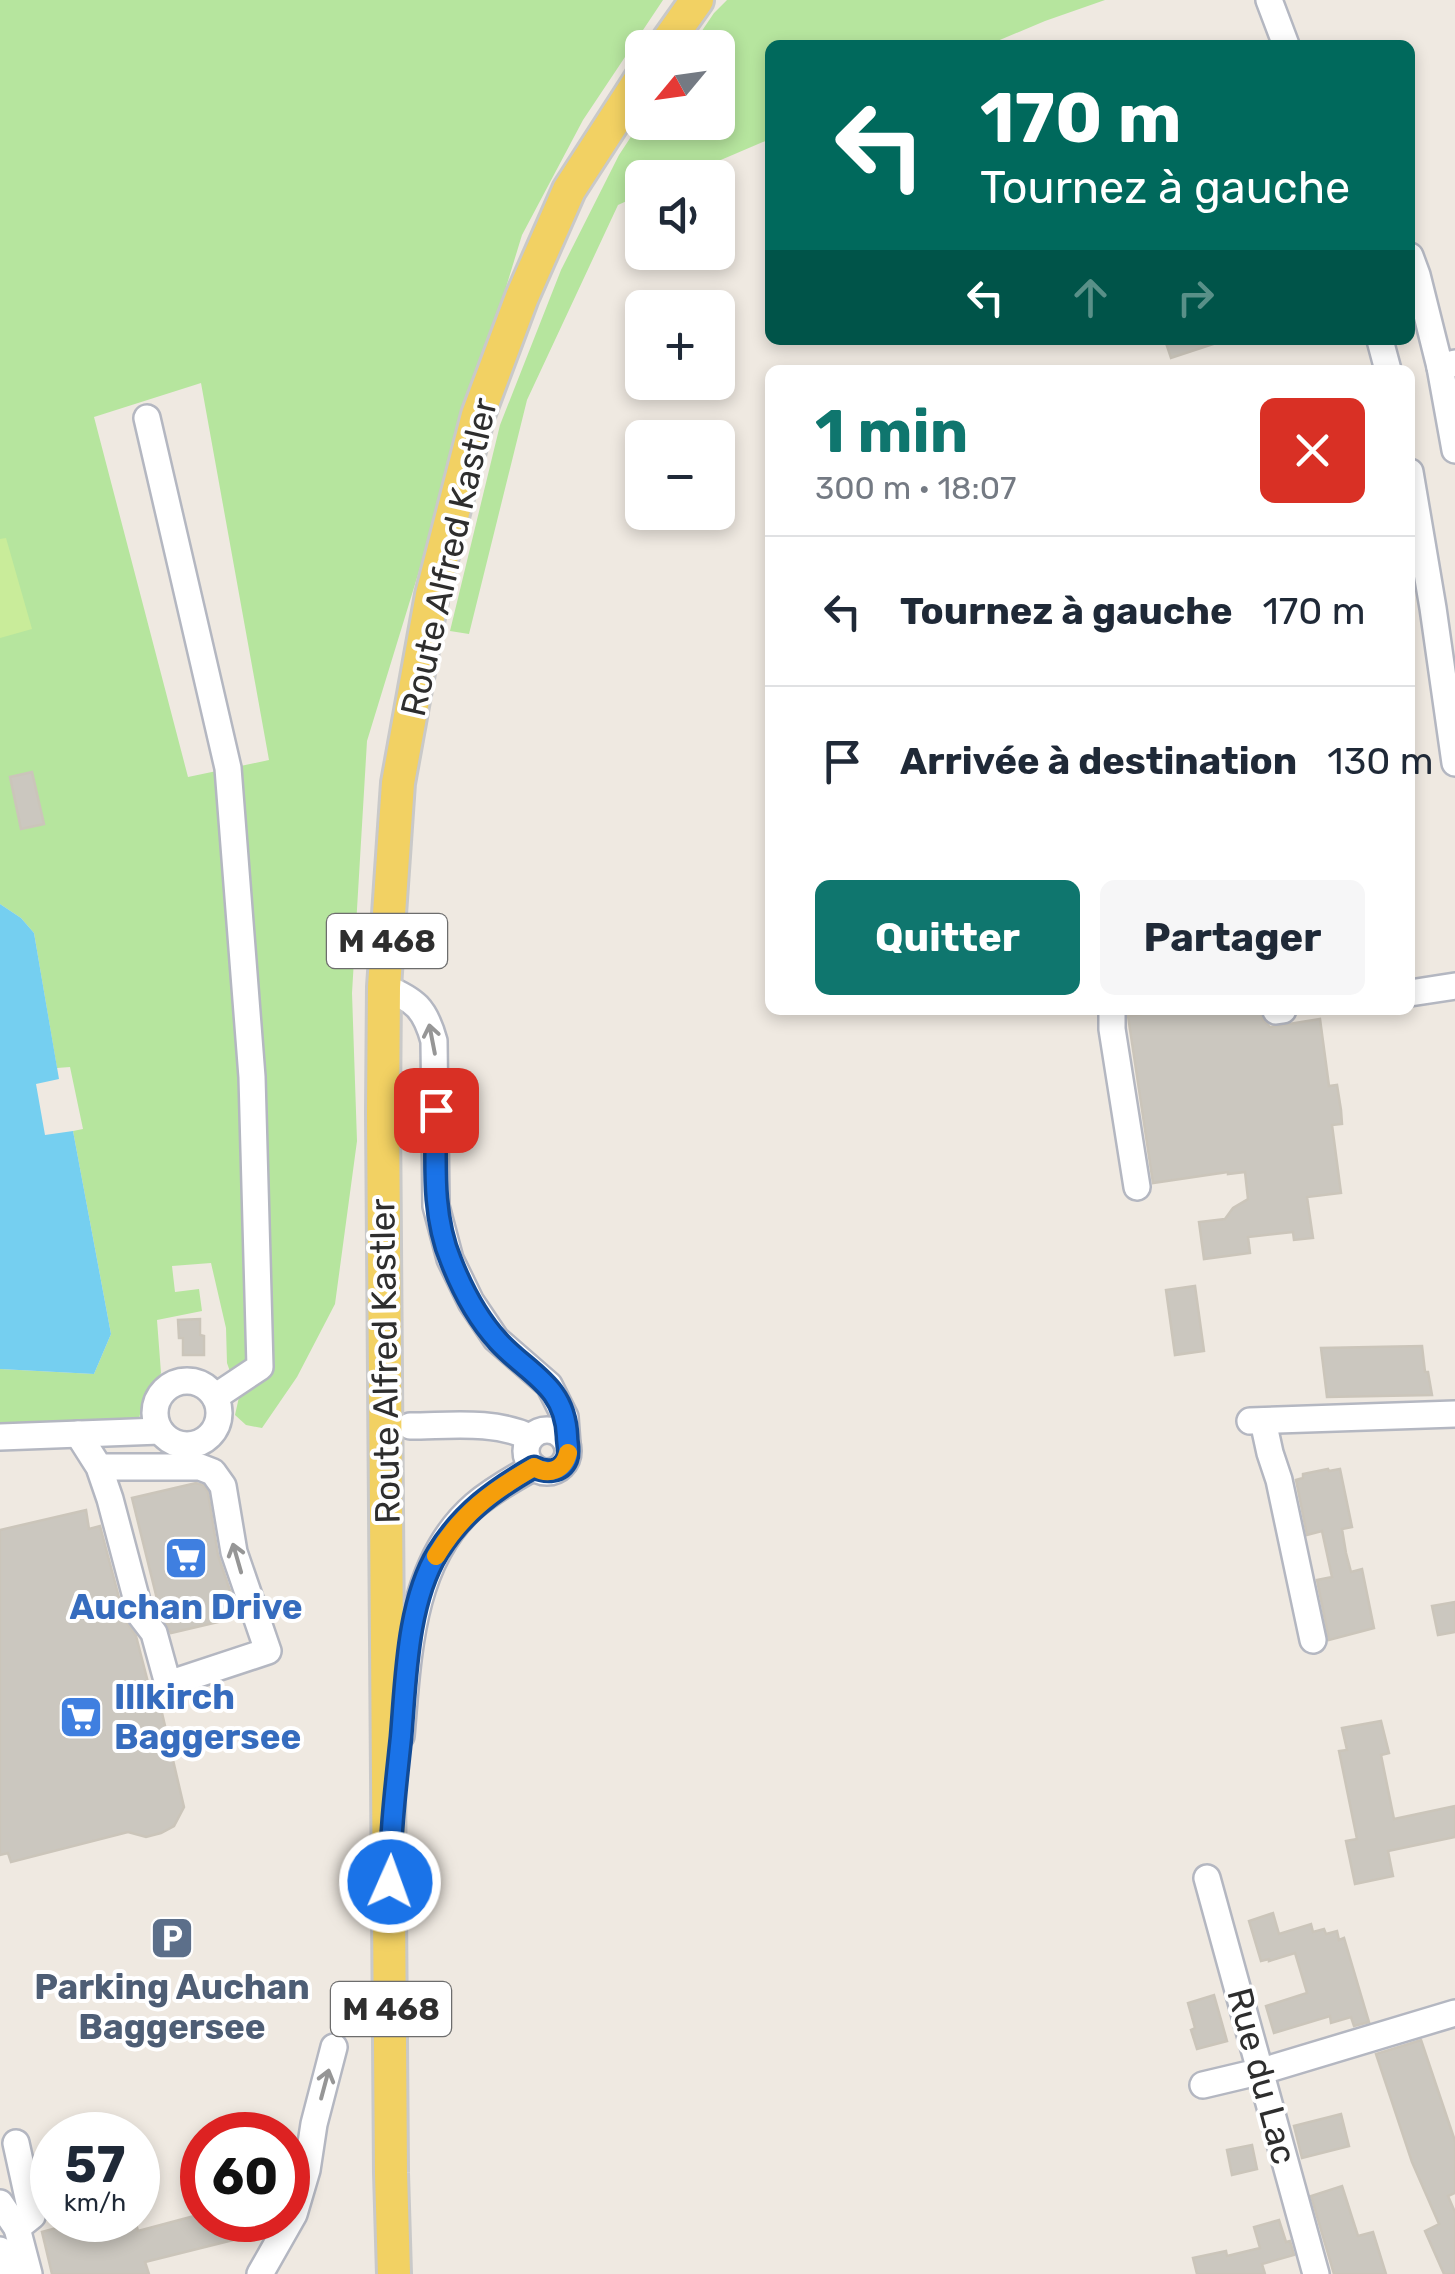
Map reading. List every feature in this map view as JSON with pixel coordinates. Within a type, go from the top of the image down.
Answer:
[{"type":"main road","points":[[664,30],[680,0]]},
{"type":"main road","points":[[676,30],[697,0]]},
{"type":"main road","name":"Route Alfred Kastler","points":[[394,2274],[383,1112],[384,987],[398,783],[432,595],[478,415],[522,296],[569,190],[625,103]]},
{"type":"street","points":[[1270,0],[1284,40]]},
{"type":"street","points":[[1415,269],[1448,365],[1455,450]]},
{"type":"street","points":[[147,418],[228,768],[252,1077],[260,1367],[216,1398]]},
{"type":"street","points":[[1415,502],[1455,763]]},
{"type":"street","points":[[1415,991],[1455,986]]},
{"type":"street","points":[[384,987],[406,996],[422,1009],[434,1041],[436,1206],[450,1259],[471,1302],[496,1339],[549,1385],[565,1417],[568,1456],[561,1467],[544,1472],[534,1467],[527,1456],[530,1437],[541,1430],[554,1430],[567,1444]]},
{"type":"street","points":[[1112,1015],[1137,1187]]},
{"type":"street","points":[[193,1382],[203,1385],[216,1398],[220,1419],[216,1430],[200,1444],[178,1444],[160,1431],[156,1422],[158,1400],[172,1385],[193,1382]]},
{"type":"street","points":[[1314,1640],[1279,1480],[1256,1421],[1455,1414]]},
{"type":"street","points":[[410,1426],[486,1425],[530,1437]]},
{"type":"street","points":[[0,1436],[160,1431]]},
{"type":"street","points":[[78,1434],[99,1467],[141,1616],[154,1633],[168,1684],[268,1651],[234,1552],[223,1486],[213,1472],[200,1468],[99,1467]]},
{"type":"street","points":[[390,1845],[409,1651],[424,1581],[438,1552],[474,1506],[534,1467]]},
{"type":"street","name":"Rue du Lac","points":[[1207,1878],[1316,2274]]},
{"type":"street","points":[[1204,2085],[1455,2013]]},
{"type":"street","points":[[260,2274],[294,2214],[334,2047]]},
{"type":"street","points":[[16,2143],[32,2216],[17,2228]]},
{"type":"street","points":[[0,2202],[17,2228],[29,2274]]},
{"type":"street","points":[[0,2250],[6,2274]]},
{"type":"green space","points":[[0,0],[663,0],[643,30],[625,30],[625,57],[583,120],[522,235],[367,741],[352,993],[357,1141],[335,1304],[297,1377],[262,1428],[246,1425],[235,1415],[239,1397],[227,1363],[226,1328],[211,1263],[172,1266],[175,1292],[199,1289],[202,1311],[157,1320],[161,1373],[143,1400],[139,1419],[0,1425],[0,1369],[94,1374],[111,1334],[73,1131],[83,1129],[70,1067],[57,1068],[34,933],[0,904]],"holes":[[[201,383],[269,760],[188,777],[94,417]]]},
{"type":"green space","points":[[727,0],[1105,0],[1000,40],[765,40],[765,141],[721,160],[625,160],[625,202],[618,205],[527,400],[469,634],[450,631],[500,425],[561,270],[619,155],[629,140],[735,140],[735,30],[702,30]]},
{"type":"green space","points":[[6,538],[32,629],[0,638],[0,539]]},
{"type":"water","points":[[0,904],[34,933],[59,1079],[36,1084],[45,1135],[73,1131],[111,1334],[94,1374],[0,1369]]},
{"type":"building","points":[[1167,345],[1210,345],[1171,358]]},
{"type":"building","points":[[32,772],[44,824],[21,829],[10,777]]},
{"type":"building","points":[[1262,1015],[1270,1027],[1320,1019],[1329,1086],[1337,1085],[1341,1110],[1342,1124],[1332,1125],[1341,1193],[1307,1197],[1313,1238],[1294,1240],[1293,1232],[1248,1237],[1250,1253],[1204,1259],[1199,1222],[1225,1219],[1233,1208],[1248,1199],[1245,1172],[1153,1183],[1128,1016]]},
{"type":"building","points":[[1195,1286],[1204,1351],[1175,1355],[1166,1290]]},
{"type":"building","points":[[200,1319],[204,1355],[183,1355],[178,1320]]},
{"type":"building","points":[[1422,1346],[1432,1395],[1327,1397],[1321,1348]]},
{"type":"building","points":[[1340,1469],[1352,1527],[1342,1529],[1346,1553],[1351,1572],[1362,1569],[1374,1628],[1329,1640],[1317,1580],[1332,1577],[1322,1531],[1307,1535],[1296,1480],[1303,1478],[1303,1474]]},
{"type":"building","name":"Auchan Drive","points":[[196,1483],[208,1492],[218,1555],[239,1617],[171,1633],[161,1615],[132,1498]]},
{"type":"building","name":"Illkirch Baggersee","points":[[86,1510],[89,1529],[100,1526],[125,1620],[136,1636],[151,1694],[158,1696],[184,1807],[174,1826],[161,1833],[146,1837],[128,1832],[11,1862],[8,1853],[0,1855],[0,1530]]},
{"type":"building","points":[[1455,1602],[1455,1632],[1438,1635],[1432,1606]]},
{"type":"building","points":[[1381,1721],[1389,1753],[1381,1755],[1394,1819],[1455,1806],[1455,1837],[1388,1851],[1393,1876],[1355,1884],[1346,1841],[1357,1839],[1339,1751],[1347,1750],[1342,1728]]},
{"type":"building","points":[[1273,1913],[1279,1934],[1311,1924],[1313,1932],[1337,1931],[1339,1940],[1344,1938],[1369,2022],[1354,2026],[1351,2017],[1331,2023],[1330,2016],[1274,2033],[1266,2006],[1307,1993],[1295,1953],[1261,1961],[1249,1921]]},
{"type":"building","points":[[1214,1995],[1227,2041],[1197,2049],[1188,2003]]},
{"type":"building","points":[[1421,2040],[1455,2141],[1455,2193],[1448,2196],[1455,2212],[1455,2274],[1444,2274],[1425,2231],[1439,2224],[1412,2162],[1376,2054]]},
{"type":"building","points":[[1341,2114],[1349,2146],[1302,2158],[1294,2126]]},
{"type":"building","points":[[1252,2145],[1257,2169],[1232,2175],[1227,2150]]},
{"type":"building","points":[[1342,2186],[1358,2236],[1373,2232],[1386,2274],[1334,2274],[1311,2196]]},
{"type":"building","points":[[180,2220],[180,2242],[225,2242],[145,2262],[149,2274],[52,2274],[44,2242],[160,2242],[160,2225]]},
{"type":"building","points":[[1279,2220],[1294,2255],[1262,2264],[1265,2274],[1197,2274],[1193,2258],[1226,2251],[1227,2256],[1260,2248],[1254,2227]]},
{"type":"slow traffic","points":[[436,1556],[474,1506],[534,1467],[544,1472],[556,1470],[568,1453]]},
{"type":"place","name":"Auchan Drive","points":[[186,1558]]},
{"type":"place","name":"Illkirch Baggersee","points":[[81,1717]]},
{"type":"place","name":"Parking Auchan Baggersee","points":[[172,1938]]},
{"type":"route","points":[[390,1882],[390,1845],[409,1651],[424,1581],[438,1552],[474,1506],[534,1467],[544,1472],[556,1470],[568,1456],[565,1417],[549,1385],[496,1339],[471,1302],[450,1259],[436,1206],[436,1110]]}]
